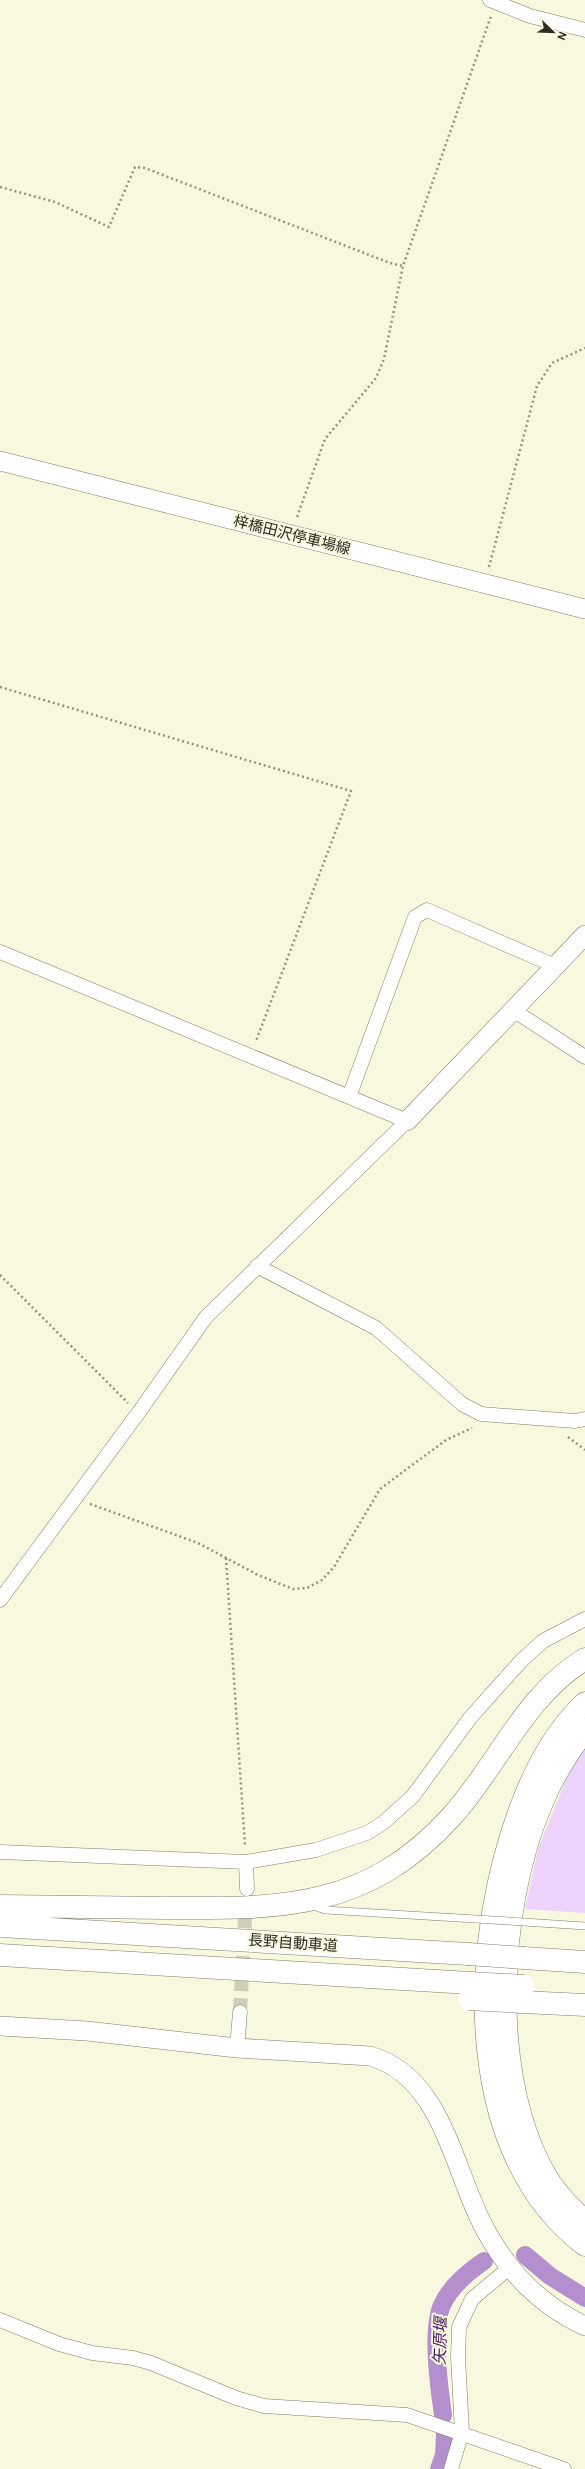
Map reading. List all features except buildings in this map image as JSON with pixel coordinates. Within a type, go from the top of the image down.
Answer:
[{"type":"highway","points":[[0,1906],[206,1908],[269,1907],[298,1903],[328,1896],[370,1881],[418,1850],[457,1810],[532,1706],[556,1682],[585,1659]]},
{"type":"highway","points":[[585,1704],[559,1732],[537,1769],[518,1816],[504,1860],[492,1910],[486,1966],[485,2012],[496,2096],[504,2127],[514,2154],[525,2177],[538,2198],[566,2230],[585,2245]]},
{"type":"highway","points":[[585,1730],[554,1777],[528,1842],[516,1881],[506,1962],[507,2039],[521,2116],[529,2140],[547,2179],[559,2195],[585,2221]]},
{"type":"highway","name":"長野自動車道","points":[[0,1926],[585,1962]]},
{"type":"highway","name":"長野自動車道","points":[[0,1955],[251,1970],[469,1991],[523,1994],[585,1990]]},
{"type":"highway","points":[[523,1994],[585,2005]]},
{"type":"street","points":[[494,1],[530,16],[585,30]]},
{"type":"street","name":"梓橋田沢停車場線","points":[[0,461],[585,609]]},
{"type":"street","points":[[349,1097],[415,917],[427,910],[555,966]]},
{"type":"street","points":[[0,1600],[139,1412],[206,1317],[407,1121],[585,935]]},
{"type":"street","points":[[0,952],[407,1121]]},
{"type":"street","points":[[513,1010],[585,1057]]},
{"type":"street","points":[[257,1266],[376,1328],[462,1404],[481,1414],[575,1421],[585,1419]]},
{"type":"street","points":[[0,1852],[246,1862],[316,1850],[367,1833],[383,1823],[413,1796],[470,1718],[521,1661],[543,1641],[585,1619]]},
{"type":"street","points":[[246,1862],[246,1889]]},
{"type":"street","points":[[237,2048],[240,2012]]},
{"type":"street","points":[[0,2026],[87,2031],[237,2048],[370,2056],[387,2060],[402,2070],[432,2105],[466,2191],[486,2232],[509,2268],[536,2295],[557,2311],[585,2326]]},
{"type":"street","points":[[451,2469],[462,2432],[458,2357],[460,2327],[472,2299],[509,2268]]},
{"type":"street","points":[[0,2320],[59,2344],[92,2353],[133,2358],[151,2363],[236,2398],[264,2406],[407,2415],[462,2432],[564,2469]]},
{"type":"lane","points":[[298,1903],[325,1910],[585,1926]]},
{"type":"path","points":[[293,535],[298,510],[325,439],[376,378],[384,359],[403,266],[494,1]]},
{"type":"path","points":[[0,187],[55,202],[109,227],[135,167],[145,168],[390,263],[403,266]]},
{"type":"path","points":[[483,583],[536,386],[552,363],[585,348]]},
{"type":"path","points":[[0,687],[351,791],[250,1057]]},
{"type":"path","points":[[0,1275],[56,1333],[139,1412]]},
{"type":"path","points":[[76,1498],[198,1543],[226,1557],[258,1576],[293,1589],[307,1588],[322,1580],[334,1567],[380,1489],[446,1440],[501,1416]]},
{"type":"path","points":[[226,1557],[246,1862]]},
{"type":"shaded area","points":[[585,1744],[585,1913],[525,1909],[538,1849],[566,1780]]},
{"type":"waterway","name":"矢原堰","points":[[525,2255],[550,2276],[585,2298]]},
{"type":"waterway","name":"矢原堰","points":[[443,2415],[436,2343],[439,2316],[442,2305],[450,2292],[466,2275],[484,2261]]},
{"type":"waterway","name":"矢原堰","points":[[439,2469],[444,2455],[445,2434]]},
{"type":"tunnel","points":[[240,2012],[246,1900]]}]
